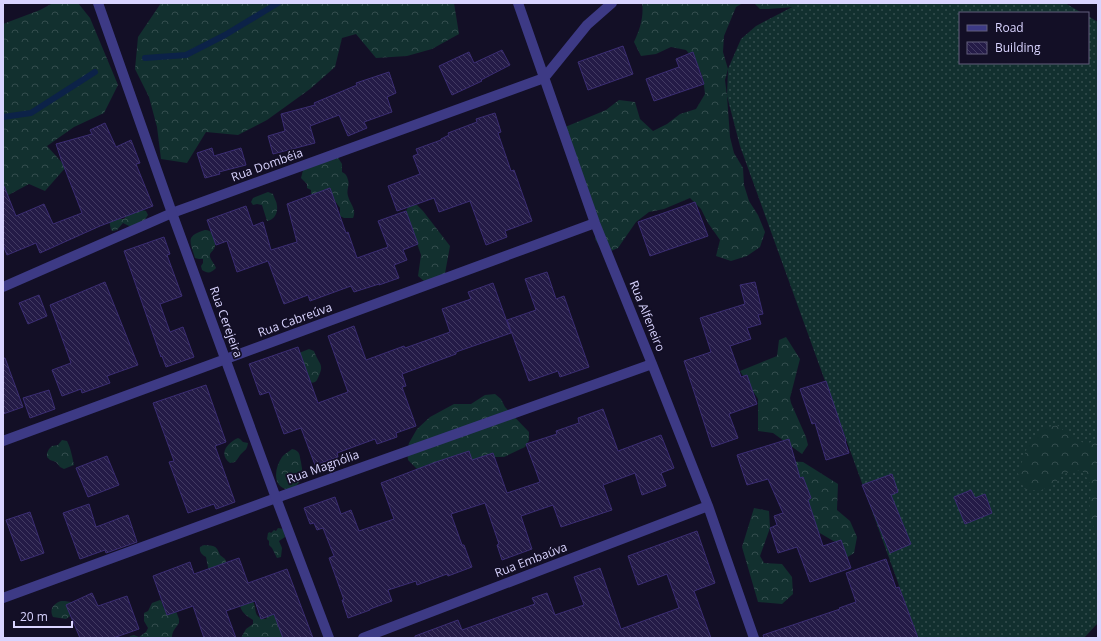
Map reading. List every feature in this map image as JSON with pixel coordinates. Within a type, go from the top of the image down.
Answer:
[{"type":"street","name":"Rua Cerejeira","points":[[98,3],[172,213],[276,498],[329,638]]},
{"type":"street","name":"Rua Alfeneiro","points":[[518,3],[595,223],[708,506],[754,638]]},
{"type":"street","points":[[544,78],[588,25],[612,3]]},
{"type":"street","name":"Rua Dombéia","points":[[3,287],[172,213],[544,78]]},
{"type":"street","name":"Rua Cabreúva","points":[[3,441],[595,223]]},
{"type":"street","name":"Rua Magnólia","points":[[3,598],[276,498],[652,364]]},
{"type":"street","name":"Rua Embaúva","points":[[362,638],[708,506]]},
{"type":"green space","points":[[53,3],[78,3],[90,18],[118,85],[104,113],[74,127],[47,146],[66,167],[45,191],[29,184],[3,198],[3,24],[40,10]]},
{"type":"green space","points":[[161,3],[454,3],[459,34],[432,49],[407,56],[376,58],[356,34],[342,38],[335,67],[310,89],[267,120],[238,135],[206,132],[187,163],[161,159],[157,127],[149,97],[135,69],[138,37]]},
{"type":"green space","points":[[642,3],[743,3],[736,7],[724,36],[723,52],[728,69],[725,80],[730,137],[734,153],[743,168],[744,185],[749,201],[758,215],[765,232],[760,247],[747,256],[731,261],[716,256],[720,240],[708,223],[701,209],[690,198],[664,209],[649,212],[636,222],[618,248],[604,254],[595,239],[595,223],[558,130],[606,110],[619,100],[635,102],[640,119],[653,131],[667,124],[680,114],[696,109],[705,94],[703,78],[697,63],[686,50],[671,47],[656,54],[641,56],[634,42],[641,23]]},
{"type":"green space","points":[[754,3],[800,3],[794,7],[760,9]]},
{"type":"green space","points":[[800,3],[1065,3],[1080,12],[959,12],[959,64],[1089,64],[1089,17],[1098,22],[1098,623],[1084,638],[918,638],[740,146],[727,96],[728,69],[741,39],[756,26]]},
{"type":"green space","points":[[337,156],[342,164],[342,172],[347,177],[349,199],[354,209],[353,218],[344,218],[340,216],[340,208],[335,201],[311,194],[311,190],[307,188],[307,184],[301,178],[303,170]]},
{"type":"green space","points":[[268,192],[273,194],[277,203],[277,209],[274,218],[267,221],[262,205],[253,205],[251,202],[253,198]]},
{"type":"green space","points":[[409,205],[417,205],[423,211],[450,246],[444,279],[424,281],[418,276],[421,255],[406,211]]},
{"type":"green space","points":[[142,210],[146,211],[148,215],[142,224],[131,227],[123,223],[117,230],[111,230],[109,220],[116,216],[120,219],[124,219],[127,215]]},
{"type":"green space","points":[[208,230],[213,234],[216,243],[210,256],[216,268],[209,272],[202,270],[201,266],[203,259],[195,258],[191,243],[194,235]]},
{"type":"green space","points":[[786,337],[800,359],[790,398],[808,445],[802,454],[773,433],[758,431],[758,399],[740,371],[777,356],[779,340]]},
{"type":"green space","points":[[309,349],[314,351],[321,365],[321,371],[315,382],[309,382],[299,353]]},
{"type":"green space","points":[[495,394],[501,399],[505,407],[529,432],[529,440],[525,447],[504,457],[489,457],[420,472],[408,460],[407,451],[409,443],[417,429],[430,417],[454,404],[471,404],[485,395]]},
{"type":"green space","points":[[1057,425],[1070,436],[1086,444],[1098,439],[1098,533],[1095,530],[1089,516],[1091,485],[1082,470],[1066,473],[1054,483],[1040,491],[1024,489],[1018,473],[1029,442],[1040,429]]},
{"type":"green space","points":[[238,438],[243,442],[248,443],[247,447],[235,462],[230,463],[226,460],[224,452],[230,443]]},
{"type":"green space","points":[[62,440],[67,441],[74,465],[64,469],[47,457],[49,449],[52,446],[58,445]]},
{"type":"green space","points":[[292,449],[297,451],[299,454],[302,479],[297,485],[289,490],[283,488],[277,481],[276,472],[282,457]]},
{"type":"green space","points":[[785,461],[803,462],[838,484],[837,510],[850,521],[857,537],[854,553],[846,558],[835,542],[813,529]]},
{"type":"green space","points":[[754,508],[769,511],[770,528],[760,556],[764,563],[782,564],[792,577],[793,594],[782,604],[758,602],[742,547]]},
{"type":"green space","points":[[278,528],[284,529],[285,537],[279,541],[282,548],[281,557],[277,558],[267,539],[268,533],[271,533],[274,530],[276,531]]},
{"type":"green space","points":[[204,545],[213,546],[216,548],[227,564],[211,572],[208,569],[206,557],[200,550],[200,547]]},
{"type":"green space","points":[[160,600],[165,609],[176,611],[179,619],[179,623],[173,632],[172,638],[129,638],[130,636],[134,635],[139,637],[146,632],[148,628],[144,621],[144,613],[148,611],[152,603]]},
{"type":"green space","points":[[61,601],[76,603],[73,614],[66,619],[53,617],[51,612],[52,607]]},
{"type":"green space","points":[[253,601],[256,613],[259,617],[266,619],[271,612],[279,614],[278,627],[284,632],[286,638],[241,638],[246,629],[253,624],[253,620],[243,612],[240,604]]},
{"type":"building","points":[[623,46],[633,74],[588,90],[578,62]]},
{"type":"building","points":[[502,50],[510,65],[481,80],[482,81],[452,95],[439,66],[469,52],[474,63]]},
{"type":"building","points":[[693,52],[704,84],[654,101],[646,79],[679,67],[676,59]]},
{"type":"building","points":[[389,72],[396,93],[387,97],[392,112],[364,122],[367,128],[348,136],[339,115],[310,126],[315,143],[273,154],[268,136],[285,131],[281,114],[315,105],[314,103],[357,85],[356,83]]},
{"type":"building","points":[[495,113],[501,132],[498,133],[511,171],[514,170],[532,221],[505,231],[507,237],[486,245],[470,201],[439,212],[434,198],[397,211],[388,186],[420,174],[413,156],[418,154],[416,149],[441,140],[449,135],[448,133],[477,122],[476,119]]},
{"type":"building","points":[[105,123],[116,147],[131,140],[140,163],[136,164],[153,206],[100,226],[40,253],[36,243],[7,255],[3,245],[3,186],[16,216],[44,204],[53,224],[82,213],[56,144],[92,134],[90,130]]},
{"type":"building","points":[[212,148],[214,156],[241,148],[246,165],[219,172],[220,174],[205,178],[197,153]]},
{"type":"building","points":[[330,188],[346,233],[348,232],[357,258],[388,247],[378,221],[406,211],[418,244],[403,250],[407,260],[394,265],[399,278],[354,292],[351,286],[310,301],[308,295],[284,304],[268,261],[237,272],[227,241],[216,245],[207,220],[246,206],[253,226],[263,222],[271,250],[297,242],[287,204]]},
{"type":"building","points":[[695,202],[708,236],[650,256],[638,222]]},
{"type":"building","points":[[164,237],[170,254],[167,255],[182,296],[160,304],[170,332],[183,327],[194,357],[166,367],[162,356],[161,357],[124,251]]},
{"type":"building","points":[[547,272],[556,299],[564,296],[589,367],[560,377],[558,371],[529,381],[507,320],[536,310],[525,279]]},
{"type":"building","points":[[105,282],[138,365],[107,376],[110,383],[82,393],[81,389],[62,396],[52,370],[71,363],[50,305]]},
{"type":"building","points":[[755,282],[763,314],[758,315],[761,324],[747,328],[751,339],[730,346],[741,377],[747,375],[757,404],[729,414],[738,438],[712,447],[684,361],[711,352],[700,318],[745,304],[740,285]]},
{"type":"building","points":[[493,283],[511,333],[456,352],[456,354],[402,374],[406,386],[402,387],[416,426],[396,433],[397,437],[377,444],[375,439],[337,453],[338,457],[315,465],[301,428],[284,434],[269,392],[260,395],[249,364],[298,347],[318,403],[348,392],[328,336],[354,326],[366,360],[404,346],[405,348],[450,332],[442,309],[471,299],[468,292]]},
{"type":"building","points":[[39,295],[47,316],[28,324],[19,303]]},
{"type":"building","points":[[3,358],[5,358],[23,407],[3,414]]},
{"type":"building","points":[[826,381],[849,453],[826,460],[815,423],[812,424],[800,389]]},
{"type":"building","points":[[206,385],[226,442],[215,446],[235,502],[216,509],[214,504],[188,513],[169,462],[174,461],[153,403]]},
{"type":"building","points":[[49,390],[55,409],[30,418],[23,398]]},
{"type":"building","points":[[603,409],[618,451],[661,435],[674,468],[661,473],[666,486],[642,495],[635,473],[603,485],[612,510],[561,527],[553,505],[521,516],[532,549],[502,560],[497,545],[499,544],[485,503],[451,514],[472,567],[417,585],[416,581],[388,590],[392,601],[348,618],[342,600],[344,600],[329,558],[334,556],[323,528],[317,530],[314,523],[310,524],[304,508],[335,497],[341,514],[351,510],[359,531],[394,519],[381,483],[469,451],[472,460],[493,453],[507,493],[540,482],[526,444],[557,434],[556,431],[579,423],[578,418]]},
{"type":"building","points":[[789,439],[800,478],[803,477],[811,498],[808,500],[823,546],[841,540],[851,568],[810,582],[797,547],[778,553],[770,528],[777,525],[774,516],[783,513],[768,479],[747,485],[737,455]]},
{"type":"building","points":[[107,456],[119,485],[88,497],[76,468]]},
{"type":"building","points":[[892,474],[898,492],[891,495],[911,544],[890,553],[862,485]]},
{"type":"building","points":[[971,490],[975,498],[985,494],[992,513],[965,524],[954,497]]},
{"type":"building","points":[[89,504],[96,527],[128,515],[137,542],[106,553],[105,550],[80,559],[63,513]]},
{"type":"building","points":[[30,512],[44,553],[21,561],[6,520]]},
{"type":"building","points":[[697,531],[715,583],[694,591],[711,638],[415,638],[415,636],[458,620],[462,630],[535,604],[532,598],[547,593],[555,615],[584,605],[574,577],[600,568],[621,629],[679,608],[667,574],[638,585],[628,556]]},
{"type":"building","points":[[239,558],[248,583],[287,569],[313,638],[283,638],[274,614],[261,619],[255,601],[226,611],[236,638],[204,638],[193,606],[167,615],[153,576],[190,562],[194,574]]},
{"type":"building","points":[[886,559],[896,588],[899,587],[918,638],[764,638],[763,635],[840,609],[839,608],[856,602],[846,573]]},
{"type":"building","points":[[92,593],[98,606],[127,596],[139,629],[113,638],[80,638],[66,605]]},
{"type":"waterway","points":[[145,58],[186,55],[225,35],[278,3]]},
{"type":"waterway","points":[[3,117],[31,113],[95,72]]}]
